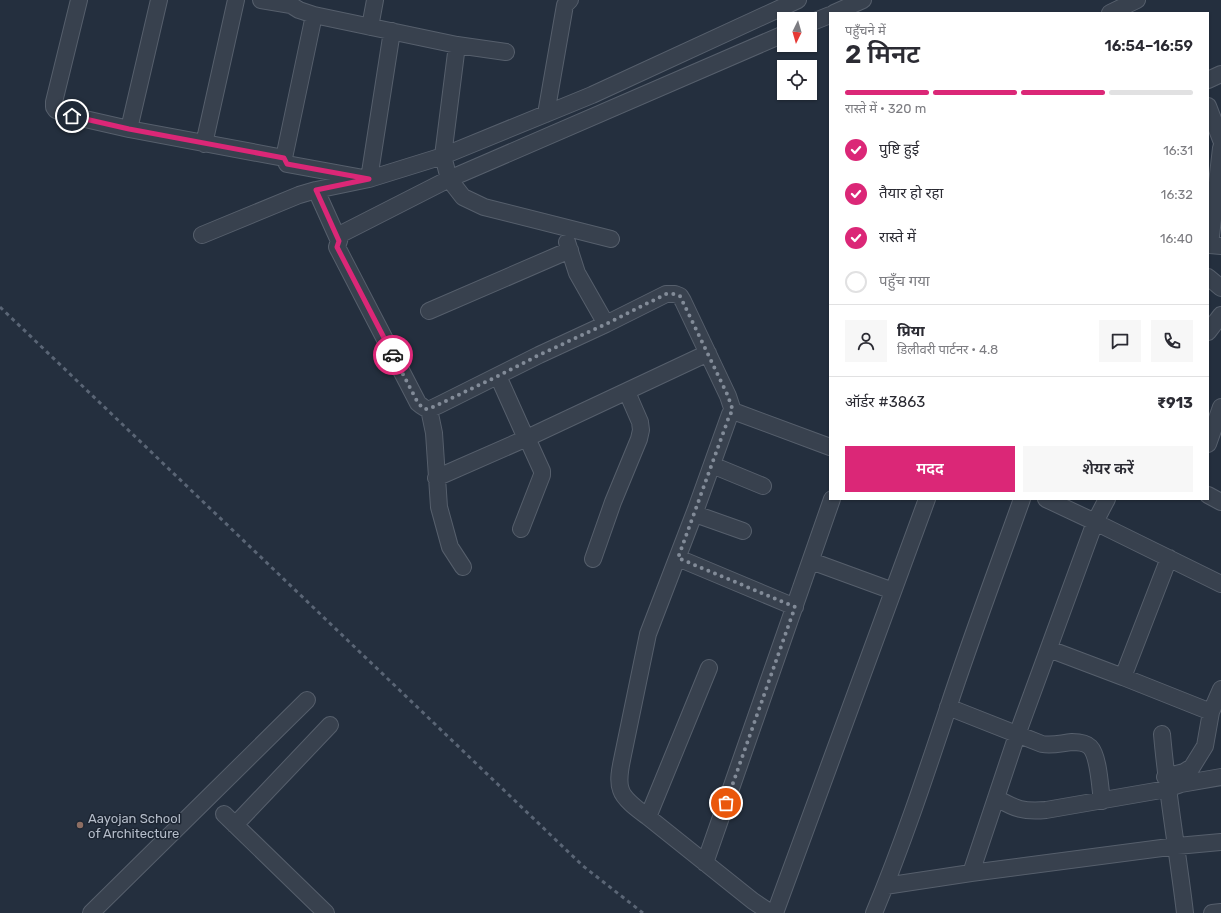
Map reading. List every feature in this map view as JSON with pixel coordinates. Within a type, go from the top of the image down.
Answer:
[{"type":"street","points":[[79,0],[54,107],[56,110],[72,116],[129,129],[284,158]]},
{"type":"street","points":[[129,129],[159,0]]},
{"type":"street","points":[[204,144],[236,0]]},
{"type":"street","points":[[260,0],[291,2],[299,10],[314,15],[457,45],[506,52]]},
{"type":"street","points":[[370,27],[375,0]]},
{"type":"street","points":[[202,234],[299,195],[369,179],[443,156],[599,92],[798,0]]},
{"type":"street","points":[[843,8],[863,0]]},
{"type":"street","points":[[1112,12],[1137,0]]},
{"type":"street","points":[[546,114],[567,2]]},
{"type":"street","points":[[314,15],[284,158],[287,164],[369,179]]},
{"type":"street","points":[[817,20],[829,15]]},
{"type":"street","points":[[369,179],[392,31]]},
{"type":"street","points":[[733,411],[728,396],[683,301],[680,296],[675,294],[666,294],[429,409],[424,409],[418,403],[337,247],[341,234],[449,179],[777,37]]},
{"type":"street","points":[[457,45],[443,156],[449,179],[463,197],[484,207],[611,239]]},
{"type":"street","points":[[1209,80],[1221,74]]},
{"type":"street","points":[[1209,109],[1221,140]]},
{"type":"street","points":[[1221,148],[1210,245],[1221,246]]},
{"type":"street","points":[[316,190],[339,241]]},
{"type":"street","points":[[429,311],[568,246],[577,273],[606,324]]},
{"type":"street","points":[[1209,278],[1221,288]]},
{"type":"street","points":[[1209,331],[1221,315]]},
{"type":"street","points":[[436,478],[527,438],[708,353]]},
{"type":"street","points":[[498,376],[542,471],[542,475],[521,529]]},
{"type":"street","points":[[593,559],[639,439],[641,430],[640,422],[627,392]]},
{"type":"street","points":[[1209,441],[1221,407]]},
{"type":"street","points":[[429,409],[434,433],[439,507],[448,542],[463,567]]},
{"type":"street","points":[[733,411],[829,447]]},
{"type":"street","points":[[733,411],[730,414],[678,558],[648,634],[623,755],[620,773],[620,786],[626,797],[648,817],[771,913]]},
{"type":"street","points":[[712,465],[764,486]]},
{"type":"street","points":[[1209,496],[1221,502]]},
{"type":"street","points":[[705,863],[832,500]]},
{"type":"street","points":[[775,913],[927,500]]},
{"type":"street","points":[[874,913],[930,761],[1022,500]]},
{"type":"street","points":[[1048,500],[1221,584]]},
{"type":"street","points":[[971,873],[1017,735],[1096,522],[1107,500]]},
{"type":"street","points":[[694,514],[742,531]]},
{"type":"street","points":[[678,558],[795,607]]},
{"type":"street","points":[[1123,677],[1169,558]]},
{"type":"street","points":[[811,561],[893,591]]},
{"type":"street","points":[[1049,649],[1212,712]]},
{"type":"street","points":[[648,817],[710,668]]},
{"type":"street","points":[[996,798],[1012,808],[1029,811],[1046,810],[1102,801],[1166,783],[1192,767],[1205,746],[1212,712],[1221,689]]},
{"type":"street","points":[[91,913],[307,700]]},
{"type":"street","points":[[948,707],[1042,744],[1051,746],[1072,742],[1083,743],[1090,747],[1095,757],[1102,801]]},
{"type":"street","points":[[326,913],[229,819],[330,725]]},
{"type":"street","points":[[1162,734],[1166,783],[1177,846],[1185,913]]},
{"type":"street","points":[[1166,783],[1181,784],[1221,777]]},
{"type":"street","points":[[885,886],[971,873],[1177,846],[1221,842]]},
{"type":"street","points":[[1212,913],[1221,912]]},
{"type":"railway","points":[[0,307],[583,866],[643,913]]},
{"type":"way so far","points":[[393,355],[418,403],[424,409],[429,409],[440,405],[539,355],[666,294],[672,293],[680,296],[728,396],[733,411],[730,414],[726,429],[678,558],[795,607],[726,803]]},
{"type":"place","name":"Aayojan School of Architecture","points":[[80,825]]},
{"type":"route","points":[[72,116],[204,144],[284,158],[287,164],[369,179],[316,190],[339,241],[337,247],[393,355]]}]
